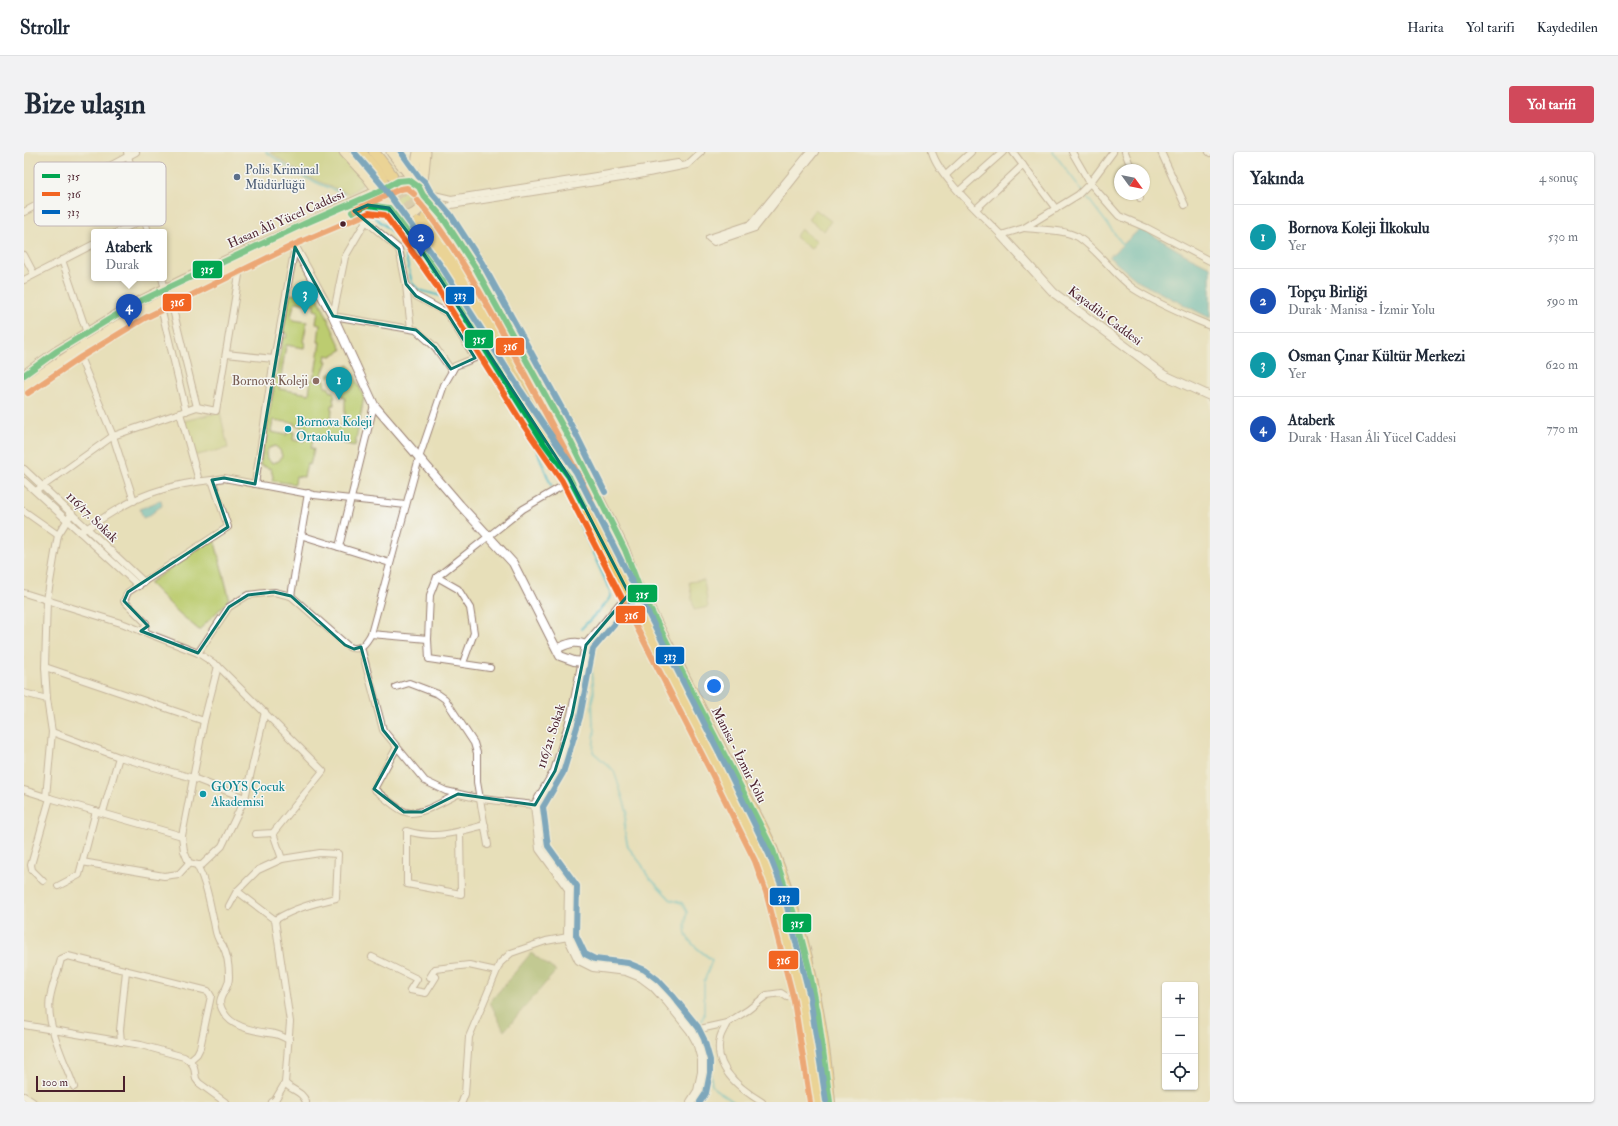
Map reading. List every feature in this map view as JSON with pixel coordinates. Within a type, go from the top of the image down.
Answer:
[{"type":"highway","points":[[361,152],[389,179]]},
{"type":"highway","points":[[374,152],[389,179]]},
{"type":"highway","name":"Manisa - İzmir Yolu","points":[[818,1102],[802,999],[786,933],[767,870],[718,768],[570,479],[497,348],[422,220],[470,286],[540,404],[640,589],[773,850],[799,929],[810,976],[818,1013],[830,1102]]},
{"type":"main road","points":[[344,152],[378,192],[422,251],[539,435],[570,479]]},
{"type":"main road","points":[[391,152],[447,224],[474,267],[569,438],[625,550],[640,589]]},
{"type":"main road","points":[[413,182],[418,152]]},
{"type":"main road","points":[[413,182],[389,179],[389,189],[386,196],[387,202],[389,208],[398,216],[410,216],[420,209],[424,195],[426,152]]},
{"type":"main road","name":"Hasan Âli Yücel Caddesi","points":[[24,375],[57,351],[136,303],[165,288],[297,231],[378,192],[389,179]]},
{"type":"main road","name":"Hasan Âli Yücel Caddesi","points":[[24,386],[77,350],[142,312],[241,263],[297,231],[368,205],[389,208]]},
{"type":"street","points":[[113,162],[127,154],[136,152]]},
{"type":"street","points":[[424,195],[451,198],[683,162],[689,161],[699,152]]},
{"type":"street","points":[[447,224],[446,209],[451,205],[634,176],[687,165],[699,152]]},
{"type":"street","points":[[810,152],[751,224],[709,238],[714,242],[755,228],[815,152]]},
{"type":"street","points":[[932,152],[935,162],[959,191],[1000,235],[1024,228],[1078,195],[1090,183],[1113,152]]},
{"type":"street","points":[[946,175],[971,152]]},
{"type":"street","points":[[959,191],[1003,152]]},
{"type":"street","points":[[1013,152],[1056,209]]},
{"type":"street","points":[[1072,152],[1090,183],[1119,216],[1147,228],[1210,261]]},
{"type":"street","points":[[1125,152],[1130,164]]},
{"type":"street","points":[[1161,152],[1185,205]]},
{"type":"street","points":[[976,209],[1023,165]]},
{"type":"street","points":[[24,212],[34,206]]},
{"type":"street","points":[[354,211],[399,249],[406,284],[411,329]]},
{"type":"street","points":[[333,316],[345,257],[366,221]]},
{"type":"street","points":[[1024,228],[1060,232],[1077,237],[1090,247],[1106,264],[1133,288],[1168,307],[1210,326]]},
{"type":"street","points":[[255,484],[274,359],[297,231]]},
{"type":"street","name":"Kayadibi Caddesi","points":[[1000,235],[1054,293],[1164,375],[1210,396]]},
{"type":"street","points":[[24,280],[91,246]]},
{"type":"street","points":[[295,247],[333,316],[374,405],[488,537],[513,563],[558,648],[560,656],[574,661],[584,662]]},
{"type":"street","points":[[24,255],[34,274]]},
{"type":"street","points":[[62,260],[87,333]]},
{"type":"street","points":[[36,491],[113,436],[197,407],[216,411],[241,263]]},
{"type":"street","points":[[163,281],[165,288]]},
{"type":"street","points":[[198,653],[228,608],[248,595],[274,592],[291,596],[345,644],[354,649],[361,648],[371,634],[419,458],[444,385],[455,366],[475,358],[447,313],[416,296],[406,284]]},
{"type":"street","points":[[170,297],[197,407]]},
{"type":"street","points":[[160,303],[199,481]]},
{"type":"street","points":[[333,316],[416,330],[435,347],[452,371]]},
{"type":"street","points":[[77,350],[113,436],[134,501]]},
{"type":"street","points":[[226,354],[274,359]]},
{"type":"street","points":[[339,547],[374,405]]},
{"type":"street","name":"116/17. Sokak","points":[[24,469],[87,528],[141,584]]},
{"type":"street","points":[[80,532],[124,506],[149,494],[199,481],[224,478],[308,493],[406,505]]},
{"type":"street","points":[[490,668],[429,659],[428,639],[430,595],[437,577],[523,509],[570,479]]},
{"type":"street","points":[[141,631],[145,628],[146,623],[124,601],[128,592],[228,528],[212,480]]},
{"type":"street","name":"116/17. Sokak","points":[[24,481],[80,532],[141,584]]},
{"type":"street","points":[[291,596],[308,493]]},
{"type":"street","points":[[24,511],[58,535]]},
{"type":"street","points":[[43,881],[32,870],[31,865],[48,797],[52,732],[47,699],[47,600],[58,535],[72,514]]},
{"type":"street","points":[[300,535],[390,563]]},
{"type":"street","points":[[437,577],[458,589],[470,608],[474,633],[463,663]]},
{"type":"street","points":[[24,593],[141,631],[198,653],[218,666],[323,771],[273,833],[256,834]]},
{"type":"street","points":[[558,648],[571,643],[579,642],[586,645],[629,594]]},
{"type":"street","points":[[371,634],[428,639]]},
{"type":"street","name":"116/21. Sokak","points":[[535,804],[555,771],[572,715],[584,662],[586,645]]},
{"type":"street","points":[[361,648],[383,730],[425,781],[446,791],[481,799],[535,804],[540,849],[569,889],[568,937],[579,960],[593,967],[626,971],[641,977],[653,986],[691,1031],[697,1042],[702,1060],[702,1072],[698,1091],[691,1102]]},
{"type":"street","points":[[189,863],[184,851],[182,836],[204,721],[218,666]]},
{"type":"street","points":[[46,667],[204,721]]},
{"type":"street","points":[[396,687],[409,683],[438,694],[445,699],[474,743],[477,753],[477,782],[488,845]]},
{"type":"street","points":[[24,693],[47,699]]},
{"type":"street","points":[[189,863],[197,865],[202,864],[222,846],[245,798],[265,712]]},
{"type":"street","points":[[52,732],[119,757],[193,778],[245,798]]},
{"type":"street","points":[[397,747],[374,789],[404,812],[412,814],[422,812],[458,794]]},
{"type":"street","points":[[103,812],[119,757]]},
{"type":"street","points":[[24,790],[182,836]]},
{"type":"street","points":[[58,886],[78,875],[96,811]]},
{"type":"street","points":[[460,831],[461,894],[407,884],[407,831],[430,836],[485,825]]},
{"type":"street","points":[[273,833],[282,859]]},
{"type":"street","points":[[229,906],[237,891],[258,870],[282,859],[320,853],[338,854],[336,898],[309,904],[286,913],[275,920]]},
{"type":"street","points":[[82,862],[164,876],[179,874],[189,863]]},
{"type":"street","points":[[197,865],[207,889],[218,939],[223,946],[227,958],[229,976],[228,984],[220,997],[222,1009],[230,1020],[240,1025],[255,1031],[278,1034],[289,1040]]},
{"type":"street","points":[[237,891],[275,920],[287,992],[290,1022],[285,1083],[272,1102]]},
{"type":"street","points":[[462,1102],[465,1094],[469,1037],[500,963],[511,952],[546,941],[568,937]]},
{"type":"street","points":[[74,1087],[53,1030],[50,1013],[50,999],[61,959],[68,956],[208,991],[211,996],[200,1048],[197,1054],[189,1061]]},
{"type":"street","points":[[372,957],[417,979],[410,990],[426,993],[436,978],[430,977],[435,969],[469,965],[496,971]]},
{"type":"street","points":[[120,1042],[126,970]]},
{"type":"street","points":[[691,1031],[727,1023],[748,1010],[767,995],[781,993],[787,997]]},
{"type":"street","points":[[727,1023],[720,1037],[719,1052],[721,1062],[736,1083],[762,1102]]},
{"type":"street","points":[[24,1024],[171,1053],[189,1061],[194,1067],[196,1079],[200,1084],[225,1102]]},
{"type":"street","points":[[285,1083],[304,1096],[306,1102]]},
{"type":"street","points":[[24,1096],[33,1102]]},
{"type":"highlighted area","points":[[368,205],[389,208],[422,251],[569,477],[629,594],[586,645],[572,715],[555,771],[535,805],[458,794],[422,812],[404,812],[374,789],[397,747],[383,730],[361,647],[354,649],[345,645],[291,596],[274,592],[248,595],[229,607],[198,653],[141,631],[148,626],[124,601],[128,592],[228,527],[212,480],[224,478],[255,484],[295,247],[333,316],[416,330],[435,347],[451,369],[475,358],[447,313],[416,296],[406,284],[399,249],[354,211]]},
{"type":"green space","points":[[270,152],[340,152],[363,179],[362,185],[349,194],[303,175]]},
{"type":"green space","points":[[406,182],[416,187],[421,197],[416,207],[406,212],[396,207],[391,197],[396,187]]},
{"type":"green space","points":[[815,209],[831,221],[824,231],[808,219]]},
{"type":"green space","points":[[801,229],[817,241],[811,249],[795,237]]},
{"type":"green space","points":[[290,294],[318,297],[342,350],[331,356],[326,355],[325,361],[327,361],[321,377],[325,380],[324,384],[326,388],[328,387],[331,392],[333,391],[335,397],[333,397],[334,405],[331,405],[332,424],[342,427],[342,422],[345,422],[345,398],[342,397],[341,392],[346,389],[336,375],[329,377],[328,375],[349,365],[364,397],[355,446],[314,437],[311,448],[314,449],[310,465],[307,464],[304,477],[296,476],[295,484],[272,481],[273,477],[271,469],[260,465],[283,337],[286,338],[287,334],[283,333]],"holes":[[[296,302],[314,305],[314,310],[318,311],[316,323],[320,324],[318,342],[320,342],[315,374],[313,380],[311,379],[309,394],[279,389],[286,345],[304,348],[305,343],[303,342],[307,322],[293,320],[291,317],[294,304]],[[273,420],[294,423],[294,425],[306,428],[304,442],[293,440],[294,432],[288,431],[287,435],[271,432]],[[275,446],[280,450],[282,456],[279,461],[272,463],[267,459],[266,453],[269,448]]]},
{"type":"green space","points":[[220,412],[228,448],[193,456],[184,421]]},
{"type":"green space","points":[[214,538],[229,597],[226,603],[199,630],[179,613],[149,583]]},
{"type":"green space","points":[[704,580],[708,607],[694,610],[689,582]]},
{"type":"green space","points":[[531,953],[556,971],[504,1031],[490,1002]]},
{"type":"water","points":[[1141,228],[1186,255],[1210,267],[1210,318],[1139,282],[1109,257]]},
{"type":"water","points":[[161,500],[162,506],[143,518],[140,509]]},
{"type":"waterway","points":[[266,152],[301,176],[344,194]]},
{"type":"waterway","points":[[1053,152],[1124,246]]},
{"type":"waterway","points":[[366,210],[397,236],[404,249],[412,283],[419,290],[441,296],[476,348],[483,354]]},
{"type":"waterway","points":[[485,358],[536,448],[551,485]]},
{"type":"waterway","points":[[576,516],[610,591],[610,597],[606,603],[581,629]]},
{"type":"waterway","points":[[590,650],[594,692],[592,701],[593,722],[595,729],[593,752],[614,771],[627,811],[624,828],[628,847],[642,865],[647,875],[671,900],[682,903],[687,912],[685,929],[689,940],[712,960],[704,982],[704,1015],[699,1027]]},
{"type":"waterway","points":[[699,1030],[699,1034],[706,1047],[712,1085],[715,1089],[734,1102]]},
{"type":"tunnel","points":[[392,175],[426,217]]},
{"type":"tunnel","points":[[384,180],[418,222]]},
{"type":"transit line","name":"313","points":[[354,152],[382,185],[441,266],[521,391],[576,472],[725,764],[769,854],[782,887],[810,997],[826,1101]]},
{"type":"transit line","name":"313","points":[[401,152],[419,177],[425,182],[430,191],[450,214],[482,263],[576,434],[605,492]]},
{"type":"transit line","name":"315","points":[[24,375],[57,351],[136,303],[306,223],[378,192],[398,181],[409,180],[419,187],[423,195],[443,218],[475,267],[569,438],[625,550],[640,589],[773,850],[799,929],[809,968],[818,1013],[830,1102]]},
{"type":"transit line","name":"316","points":[[355,210],[400,189],[407,188],[414,194]]},
{"type":"transit line","name":"316","points":[[417,200],[443,233],[476,286],[507,341],[591,500]]},
{"type":"transit line","name":"315","points":[[352,212],[368,205],[389,208],[422,251],[445,285],[543,442],[569,477],[584,506]]},
{"type":"transit line","name":"316","points":[[28,393],[81,357],[145,318],[298,243],[369,213],[385,215],[435,284],[524,426],[562,481],[755,861],[766,892],[794,1001],[810,1102]]},
{"type":"transit line","name":"313","points":[[635,599],[593,649],[580,717],[563,773],[543,807],[548,846],[577,886],[576,935],[585,954],[595,959],[628,963],[645,970],[658,980],[673,996],[698,1027],[704,1039],[710,1060],[710,1073],[706,1093],[700,1102]]},
{"type":"place","name":"Polis Kriminal Müdürlüğü","points":[[237,177]]},
{"type":"place","name":"Topçu Birliği","points":[[421,257]]},
{"type":"place","name":"Osman Çınar Kültür Merkezi","points":[[305,314]]},
{"type":"place","name":"Ataberk","points":[[129,327]]},
{"type":"place","name":"Bornova Koleji","points":[[316,381]]},
{"type":"place","name":"Bornova Koleji İlkokulu","points":[[339,400]]},
{"type":"place","name":"Bornova Koleji Ortaokulu","points":[[288,429]]},
{"type":"place","name":"GOYS Çocuk Akademisi","points":[[203,794]]}]
